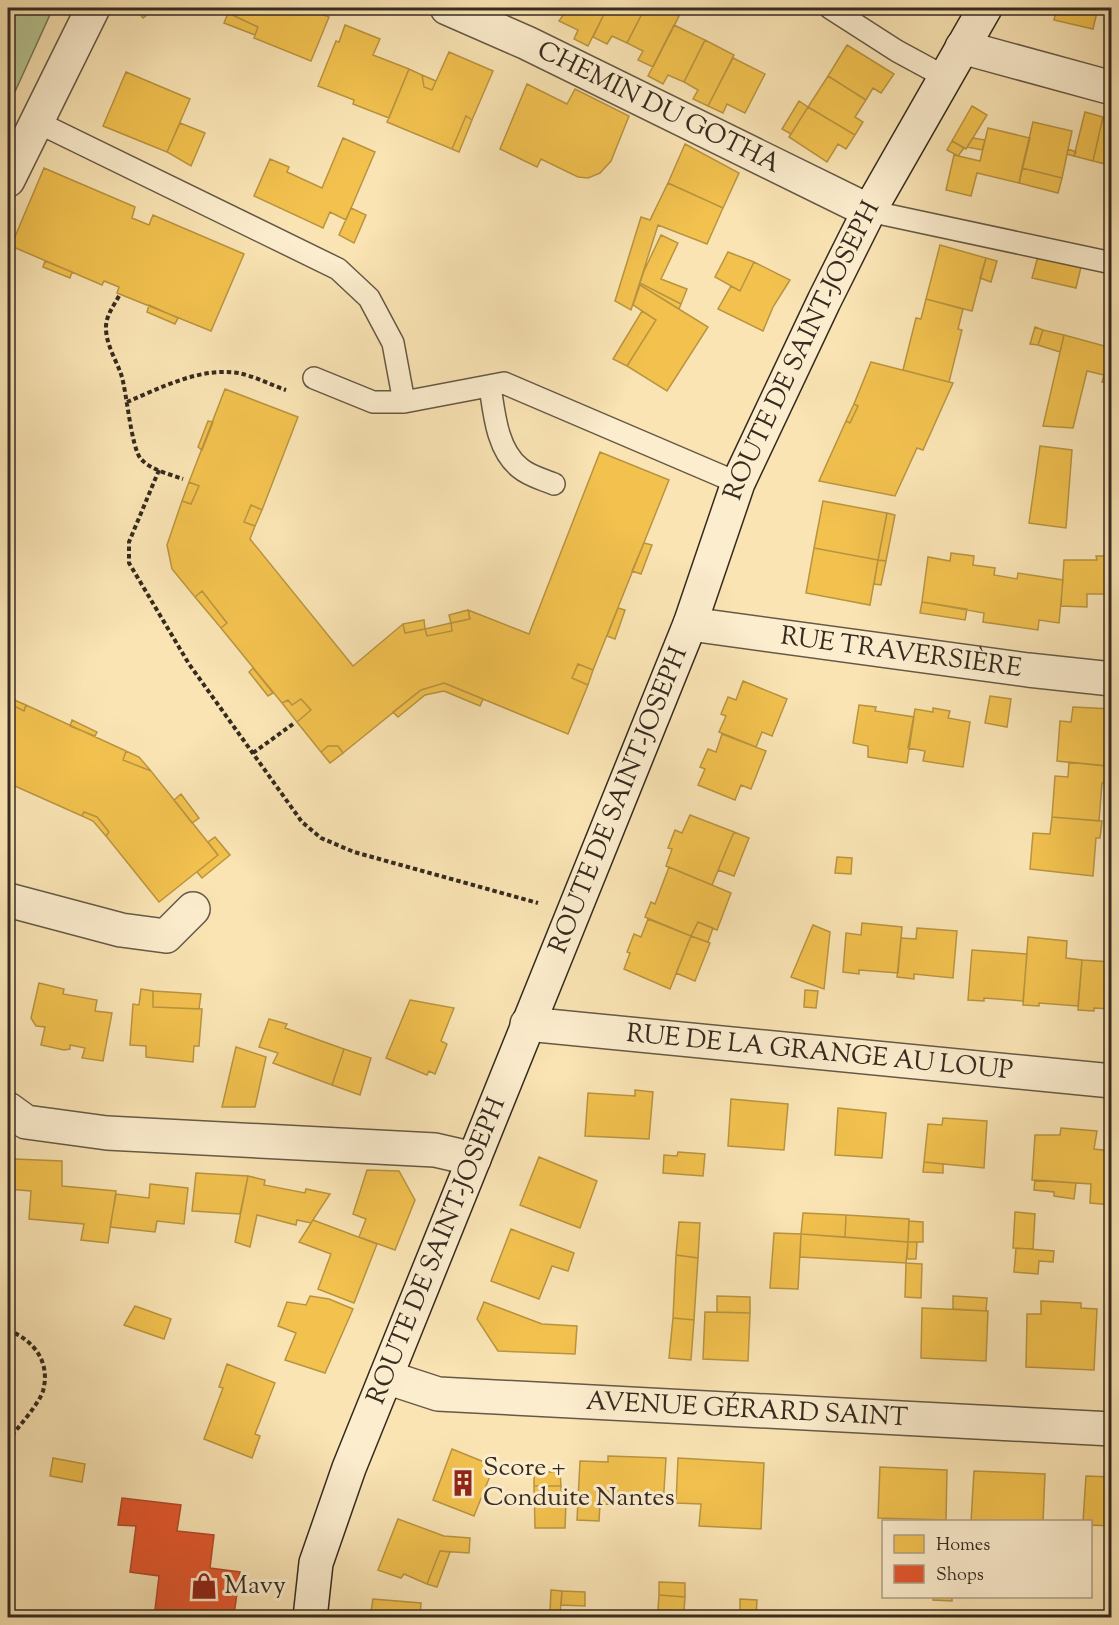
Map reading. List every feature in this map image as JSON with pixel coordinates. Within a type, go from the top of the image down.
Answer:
[{"type":"street","points":[[8,180],[93,8]]},
{"type":"street","name":"CHEMIN DU GOTHA","points":[[447,8],[527,43],[869,211]]},
{"type":"street","name":"ROUTE DE SAINT-JOSEPH","points":[[310,1617],[316,1563],[349,1468],[690,624],[738,483],[869,211],[985,8]]},
{"type":"street","points":[[962,47],[1112,88]]},
{"type":"street","name":"RUE TRAVERSIÈRE","points":[[690,624],[1017,669],[1112,679]]},
{"type":"street","points":[[8,900],[121,930],[166,936],[193,909]]},
{"type":"street","name":"RUE DE LA GRANGE AU LOUP","points":[[527,1024],[1112,1081]]},
{"type":"street","points":[[8,1109],[26,1122],[107,1133],[435,1150],[474,1159]]},
{"type":"street","name":"AVENUE GÉRARD SAINT","points":[[386,1377],[438,1394],[1112,1429]]},
{"type":"lane","points":[[830,8],[897,51],[945,77]]},
{"type":"lane","points":[[37,122],[338,268],[369,298],[393,343],[404,402]]},
{"type":"lane","points":[[869,211],[1112,262]]},
{"type":"lane","points":[[314,378],[373,402],[404,402],[504,383],[738,483]]},
{"type":"lane","points":[[490,386],[494,413],[506,452],[519,467],[554,484]]},
{"type":"path","points":[[119,296],[108,314],[106,330],[111,351],[121,374],[135,444],[140,458],[149,465],[183,479]]},
{"type":"path","points":[[127,402],[188,379],[212,373],[238,373],[293,393]]},
{"type":"path","points":[[159,470],[129,542],[129,563],[189,664],[302,822],[321,838],[354,852],[538,903]]},
{"type":"path","points":[[253,753],[293,724]]},
{"type":"path","points":[[8,1330],[21,1335],[37,1350],[45,1369],[43,1392],[8,1439]]},
{"type":"green space","points":[[8,8],[53,8],[8,107]]},
{"type":"building: Homes","points":[[135,8],[156,8],[143,18]]},
{"type":"building: Homes","points":[[231,8],[306,8],[329,17],[311,61],[254,38],[258,27],[228,13]]},
{"type":"building: Homes","points":[[568,8],[607,8],[588,46],[574,39],[578,30],[559,21]]},
{"type":"building: Homes","points":[[607,8],[645,8],[627,43],[612,36],[607,44],[593,37]]},
{"type":"building: Homes","points":[[645,8],[662,8],[679,16],[653,67],[638,60],[643,51],[627,43]]},
{"type":"building: Homes","points":[[1043,8],[1098,8],[1093,29],[1054,20],[1056,11]]},
{"type":"building: Homes","points":[[228,13],[258,27],[255,35],[224,23]]},
{"type":"building: Homes","points":[[345,25],[380,39],[373,55],[409,69],[389,118],[353,104],[354,100],[318,86]]},
{"type":"building: Homes","points":[[674,25],[705,40],[684,82],[668,75],[663,84],[648,76]]},
{"type":"building: Homes","points":[[705,40],[734,55],[708,106],[693,99],[698,90],[684,82]]},
{"type":"building: Homes","points":[[847,45],[894,74],[881,93],[873,88],[866,100],[828,76]]},
{"type":"building: Homes","points":[[449,52],[493,71],[472,120],[466,116],[452,149],[387,122],[409,69],[422,75],[424,87],[432,90]]},
{"type":"building: Homes","points":[[733,58],[765,74],[745,113],[727,104],[723,113],[708,106]]},
{"type":"building: Homes","points":[[126,72],[190,99],[167,152],[103,126]]},
{"type":"building: Homes","points":[[422,75],[436,81],[432,90],[424,87]]},
{"type":"building: Homes","points":[[828,76],[866,100],[855,117],[863,122],[855,135],[808,107]]},
{"type":"building: Homes","points":[[527,84],[567,104],[575,89],[629,116],[611,161],[600,173],[588,178],[578,177],[541,159],[537,167],[500,149]]},
{"type":"building: Homes","points":[[799,101],[808,107],[791,134],[782,129]]},
{"type":"building: Homes","points":[[972,106],[987,115],[966,149],[952,141]]},
{"type":"building: Homes","points":[[808,107],[855,135],[846,149],[838,144],[827,162],[789,137]]},
{"type":"building: Homes","points":[[1085,112],[1103,117],[1093,161],[1074,156]]},
{"type":"building: Homes","points":[[466,116],[472,120],[459,152],[452,149]]},
{"type":"building: Homes","points":[[1103,117],[1112,119],[1112,158],[1109,165],[1093,161]]},
{"type":"building: Homes","points":[[1033,122],[1072,131],[1062,178],[1022,168]]},
{"type":"building: Homes","points":[[180,123],[205,133],[191,166],[167,152]]},
{"type":"building: Homes","points":[[988,128],[1030,138],[1019,183],[977,173],[971,196],[946,190],[954,155],[980,161]]},
{"type":"building: Homes","points":[[343,138],[375,152],[346,220],[330,212],[323,228],[254,196],[270,159],[289,167],[287,172],[322,188]]},
{"type":"building: Homes","points":[[973,138],[985,140],[982,150],[967,147]]},
{"type":"building: Homes","points":[[952,141],[964,148],[958,156],[947,150]]},
{"type":"building: Homes","points":[[685,144],[739,173],[723,208],[668,183]]},
{"type":"building: Homes","points":[[1068,149],[1076,152],[1074,156],[1067,154]]},
{"type":"building: Homes","points":[[44,168],[135,207],[132,218],[149,225],[153,215],[244,254],[211,331],[117,293],[119,287],[104,281],[102,285],[11,246]]},
{"type":"building: Homes","points":[[1022,168],[1062,178],[1058,193],[1019,183]]},
{"type":"building: Homes","points":[[668,183],[723,208],[707,244],[658,225],[631,310],[615,301],[641,217],[650,220]]},
{"type":"building: Homes","points":[[351,208],[366,215],[354,243],[339,235]]},
{"type":"building: Homes","points":[[661,235],[678,243],[661,279],[687,289],[681,304],[640,283]]},
{"type":"building: Homes","points":[[940,245],[986,258],[972,311],[926,299]]},
{"type":"building: Homes","points":[[728,252],[754,262],[740,291],[715,277]]},
{"type":"building: Homes","points":[[1038,256],[1081,267],[1076,288],[1032,278]]},
{"type":"building: Homes","points":[[986,258],[997,261],[991,282],[980,278]]},
{"type":"building: Homes","points":[[45,261],[72,272],[70,278],[43,267]]},
{"type":"building: Homes","points":[[754,262],[790,280],[773,307],[763,331],[718,309],[731,286],[740,291]]},
{"type":"building: Homes","points":[[640,283],[681,304],[679,309],[640,285]]},
{"type":"building: Homes","points":[[640,285],[708,327],[667,391],[627,366],[656,320],[633,305]]},
{"type":"building: Homes","points":[[926,299],[963,309],[958,329],[962,330],[949,382],[903,370],[916,318],[921,319]]},
{"type":"building: Homes","points":[[149,305],[178,318],[175,324],[147,312]]},
{"type":"building: Homes","points":[[642,311],[656,320],[627,366],[613,359]]},
{"type":"building: Homes","points":[[1035,327],[1043,330],[1038,345],[1030,344]]},
{"type":"building: Homes","points":[[1043,330],[1064,335],[1060,352],[1038,345]]},
{"type":"building: Homes","points":[[1064,335],[1112,348],[1112,384],[1102,382],[1104,375],[1087,371],[1073,428],[1043,426]]},
{"type":"building: Homes","points":[[871,362],[953,383],[923,450],[917,448],[895,496],[819,481],[846,421],[850,423],[858,406],[854,404]]},
{"type":"building: Homes","points":[[225,389],[298,417],[262,510],[251,505],[244,522],[255,526],[250,539],[353,666],[403,624],[405,633],[425,629],[427,636],[452,631],[451,623],[470,619],[468,610],[529,634],[600,452],[669,480],[593,670],[578,664],[572,678],[588,685],[568,734],[444,683],[421,690],[343,753],[338,746],[328,746],[321,752],[297,722],[311,710],[301,699],[292,705],[288,700],[282,703],[221,628],[227,623],[202,591],[195,597],[172,569],[167,545],[182,501],[191,504],[199,486],[189,482]]},
{"type":"building: Homes","points":[[854,404],[858,406],[850,423],[846,421]]},
{"type":"building: Homes","points":[[208,421],[213,422],[202,450],[198,447]]},
{"type":"building: Homes","points":[[1040,446],[1072,450],[1066,528],[1029,523]]},
{"type":"building: Homes","points":[[189,482],[199,486],[191,504],[182,501]]},
{"type":"building: Homes","points":[[823,501],[887,513],[878,560],[814,548]]},
{"type":"building: Homes","points":[[251,505],[262,510],[255,526],[244,522]]},
{"type":"building: Homes","points":[[887,513],[895,515],[886,561],[878,560]]},
{"type":"building: Homes","points":[[644,543],[652,545],[641,574],[632,571]]},
{"type":"building: Homes","points":[[814,548],[878,560],[870,605],[806,593]]},
{"type":"building: Homes","points":[[951,553],[974,556],[973,565],[995,568],[994,575],[1017,579],[1018,573],[1063,580],[1059,623],[1039,620],[1038,630],[983,622],[984,613],[922,602],[928,557],[950,561]]},
{"type":"building: Homes","points":[[1096,556],[1112,556],[1112,594],[1087,594],[1087,607],[1061,606],[1064,560],[1097,560]]},
{"type":"building: Homes","points":[[878,560],[886,561],[881,585],[874,584]]},
{"type":"building: Homes","points":[[202,591],[227,623],[221,628],[195,597]]},
{"type":"building: Homes","points":[[922,602],[967,609],[965,620],[920,613]]},
{"type":"building: Homes","points":[[618,608],[625,610],[615,639],[607,636]]},
{"type":"building: Homes","points":[[468,610],[470,619],[451,623],[449,615]]},
{"type":"building: Homes","points":[[424,620],[425,629],[405,633],[403,624]]},
{"type":"building: Homes","points":[[451,623],[452,631],[427,636],[425,629]]},
{"type":"building: Homes","points":[[578,664],[593,670],[588,685],[572,678]]},
{"type":"building: Homes","points":[[253,668],[273,693],[268,696],[249,672]]},
{"type":"building: Homes","points":[[743,681],[787,699],[772,736],[762,732],[756,747],[719,732],[726,716],[721,714],[728,697],[736,700]]},
{"type":"building: Homes","points":[[444,683],[483,699],[480,706],[444,691],[425,695],[398,717],[393,712],[421,690]]},
{"type":"building: Homes","points":[[990,696],[1011,699],[1007,727],[985,723]]},
{"type":"building: Homes","points":[[12,699],[26,705],[24,711],[10,704]]},
{"type":"building: Homes","points":[[301,699],[311,710],[297,722],[282,703],[288,700],[292,705]]},
{"type":"building: Homes","points":[[8,703],[24,711],[26,705],[126,751],[123,760],[151,771],[218,855],[159,902],[106,836],[109,832],[97,817],[84,812],[82,816],[8,783]]},
{"type":"building: Homes","points":[[859,705],[876,707],[875,711],[914,717],[907,763],[868,757],[868,746],[853,743]]},
{"type":"building: Homes","points":[[1073,707],[1112,709],[1112,745],[1106,744],[1104,766],[1057,761],[1060,721],[1071,722]]},
{"type":"building: Homes","points":[[933,708],[950,711],[948,718],[970,722],[963,767],[923,761],[925,751],[908,748],[915,709],[933,712]]},
{"type":"building: Homes","points":[[72,720],[97,732],[95,736],[70,726]]},
{"type":"building: Homes","points":[[722,734],[766,751],[751,789],[741,785],[735,800],[698,785],[705,769],[700,767],[708,749],[716,752]]},
{"type":"building: Homes","points":[[328,746],[338,746],[343,753],[330,763],[321,752]]},
{"type":"building: Homes","points":[[126,751],[139,757],[151,771],[123,760]]},
{"type":"building: Homes","points":[[1069,762],[1108,766],[1106,783],[1102,783],[1099,821],[1052,817],[1055,776],[1068,777]]},
{"type":"building: Homes","points":[[181,794],[199,818],[192,823],[174,800]]},
{"type":"building: Homes","points":[[84,812],[97,817],[109,832],[106,836],[93,821],[82,816]]},
{"type":"building: Homes","points":[[690,815],[734,832],[712,885],[666,866],[672,849],[668,848],[675,830],[682,833]]},
{"type":"building: Homes","points":[[1052,817],[1102,821],[1100,838],[1096,838],[1093,876],[1030,869],[1033,833],[1050,834]]},
{"type":"building: Homes","points":[[734,832],[749,838],[734,876],[718,870]]},
{"type":"building: Homes","points":[[215,837],[230,855],[202,878],[197,872],[218,855],[208,842]]},
{"type":"building: Homes","points":[[837,857],[852,858],[851,874],[835,873]]},
{"type":"building: Homes","points":[[669,867],[731,893],[717,930],[698,922],[691,936],[645,917],[651,902],[655,904]]},
{"type":"building: Homes","points":[[648,919],[691,936],[670,989],[624,969],[634,934],[641,937]]},
{"type":"building: Homes","points":[[698,922],[713,928],[708,942],[691,936]]},
{"type":"building: Homes","points":[[862,923],[902,927],[898,973],[859,970],[859,974],[843,972],[846,933],[861,935]]},
{"type":"building: Homes","points":[[813,925],[830,932],[824,989],[791,977]]},
{"type":"building: Homes","points":[[917,928],[957,931],[953,978],[914,974],[914,979],[897,977],[901,938],[916,939]]},
{"type":"building: Homes","points":[[691,936],[710,943],[695,981],[676,973]]},
{"type":"building: Homes","points":[[1028,937],[1067,941],[1066,958],[1082,960],[1078,1006],[1039,1003],[1039,1006],[1023,1005]]},
{"type":"building: Homes","points":[[972,950],[1027,954],[1023,1001],[984,998],[984,1001],[968,1000]]},
{"type":"building: Homes","points":[[1082,960],[1112,962],[1112,1009],[1078,1010]]},
{"type":"building: Homes","points":[[39,983],[64,989],[63,994],[97,1000],[95,1011],[112,1013],[103,1061],[82,1058],[85,1048],[70,1045],[70,1049],[64,1050],[41,1045],[45,1027],[36,1026],[31,1018]]},
{"type":"building: Homes","points":[[141,989],[153,991],[153,1007],[202,1009],[199,1046],[194,1046],[193,1062],[146,1057],[146,1046],[130,1045],[133,1004],[139,1005]]},
{"type":"building: Homes","points":[[805,990],[818,991],[816,1008],[804,1007]]},
{"type":"building: Homes","points":[[153,991],[201,994],[199,1009],[153,1007]]},
{"type":"building: Homes","points":[[410,1000],[454,1008],[441,1041],[447,1044],[435,1074],[429,1071],[427,1075],[386,1058]]},
{"type":"building: Homes","points":[[269,1019],[287,1024],[285,1028],[344,1049],[332,1085],[273,1063],[278,1053],[259,1047]]},
{"type":"building: Homes","points":[[236,1047],[266,1057],[255,1107],[222,1107]]},
{"type":"building: Homes","points":[[344,1049],[371,1058],[360,1095],[332,1085]]},
{"type":"building: Homes","points":[[635,1090],[653,1092],[649,1139],[585,1136],[588,1093],[635,1096]]},
{"type":"building: Homes","points":[[731,1099],[788,1104],[784,1150],[728,1146]]},
{"type":"building: Homes","points":[[838,1108],[886,1113],[882,1158],[835,1155]]},
{"type":"building: Homes","points":[[943,1118],[987,1121],[984,1168],[924,1162],[928,1124],[942,1125]]},
{"type":"building: Homes","points":[[1061,1128],[1097,1131],[1094,1149],[1112,1151],[1112,1205],[1090,1203],[1091,1184],[1032,1180],[1035,1135],[1060,1135]]},
{"type":"building: Homes","points":[[678,1152],[705,1154],[703,1176],[663,1173],[664,1155],[677,1156]]},
{"type":"building: Homes","points":[[539,1157],[597,1181],[580,1228],[520,1205]]},
{"type":"building: Homes","points":[[14,1159],[62,1161],[62,1186],[116,1191],[108,1243],[81,1240],[84,1224],[29,1219],[31,1191],[8,1189]]},
{"type":"building: Homes","points":[[924,1162],[943,1164],[943,1173],[923,1172]]},
{"type":"building: Homes","points":[[367,1170],[399,1171],[415,1200],[395,1250],[359,1237],[366,1219],[353,1214]]},
{"type":"building: Homes","points":[[196,1173],[248,1176],[240,1214],[192,1211]]},
{"type":"building: Homes","points":[[248,1176],[265,1180],[264,1185],[305,1193],[306,1189],[330,1194],[311,1223],[297,1220],[296,1225],[257,1215],[250,1247],[235,1242]]},
{"type":"building: Homes","points":[[1035,1180],[1076,1183],[1074,1199],[1054,1196],[1054,1192],[1034,1190]]},
{"type":"building: Homes","points":[[150,1184],[188,1188],[184,1224],[157,1221],[155,1232],[110,1227],[116,1194],[149,1198]]},
{"type":"building: Homes","points":[[1015,1212],[1035,1214],[1033,1249],[1013,1248]]},
{"type":"building: Homes","points":[[803,1213],[846,1215],[845,1237],[801,1234]]},
{"type":"building: Homes","points":[[846,1215],[909,1219],[908,1242],[845,1237]]},
{"type":"building: Homes","points":[[313,1220],[377,1244],[354,1303],[318,1289],[331,1254],[299,1242]]},
{"type":"building: Homes","points":[[909,1221],[923,1222],[923,1242],[908,1242]]},
{"type":"building: Homes","points":[[679,1222],[700,1223],[698,1258],[676,1255]]},
{"type":"building: Homes","points":[[511,1229],[574,1253],[568,1271],[552,1266],[539,1299],[491,1281]]},
{"type":"building: Homes","points":[[774,1233],[801,1234],[798,1289],[770,1288]]},
{"type":"building: Homes","points":[[801,1234],[908,1242],[906,1263],[800,1257]]},
{"type":"building: Homes","points":[[908,1242],[917,1242],[916,1259],[907,1259]]},
{"type":"building: Homes","points":[[1016,1248],[1054,1251],[1053,1262],[1039,1261],[1038,1274],[1014,1272]]},
{"type":"building: Homes","points":[[676,1255],[698,1258],[694,1320],[673,1318]]},
{"type":"building: Homes","points":[[906,1263],[922,1264],[921,1298],[905,1297]]},
{"type":"building: Homes","points":[[310,1296],[329,1299],[353,1309],[325,1373],[285,1360],[296,1333],[278,1326],[287,1302],[306,1305]]},
{"type":"building: Homes","points":[[717,1296],[750,1297],[750,1313],[717,1312]]},
{"type":"building: Homes","points":[[953,1296],[987,1298],[986,1311],[953,1309]]},
{"type":"building: Homes","points":[[1041,1301],[1081,1303],[1081,1308],[1097,1309],[1094,1370],[1026,1367],[1027,1314],[1041,1314]]},
{"type":"building: Homes","points":[[484,1302],[542,1324],[577,1326],[575,1354],[498,1351],[477,1319]]},
{"type":"building: Homes","points":[[135,1306],[171,1319],[164,1339],[124,1325]]},
{"type":"building: Homes","points":[[922,1308],[988,1311],[986,1361],[921,1358]]},
{"type":"building: Homes","points":[[705,1312],[750,1313],[748,1361],[703,1359]]},
{"type":"building: Homes","points":[[673,1318],[694,1320],[691,1360],[669,1358]]},
{"type":"building: Homes","points":[[227,1364],[275,1383],[255,1434],[260,1436],[252,1458],[204,1439],[223,1388],[219,1387]]},
{"type":"building: Homes","name":"Score + Conduite Nantes","points":[[452,1449],[494,1466],[474,1516],[433,1500]]},
{"type":"building: Homes","points":[[608,1456],[666,1458],[663,1506],[600,1504],[599,1521],[577,1520],[580,1461],[608,1462]]},
{"type":"building: Homes","points":[[53,1458],[85,1464],[82,1482],[50,1476]]},
{"type":"building: Homes","points":[[678,1458],[764,1463],[761,1529],[699,1526],[701,1504],[676,1503]]},
{"type":"building: Homes","points":[[880,1467],[947,1470],[946,1520],[878,1518]]},
{"type":"building: Homes","points":[[974,1471],[1045,1474],[1043,1520],[971,1520]]},
{"type":"building: Homes","points":[[534,1472],[560,1472],[561,1486],[534,1486]]},
{"type":"building: Homes","points":[[1086,1476],[1112,1477],[1112,1526],[1092,1525],[1092,1520],[1083,1520]]},
{"type":"building: Homes","points":[[534,1486],[561,1486],[561,1502],[566,1502],[565,1528],[535,1528]]},
{"type":"building: Homes","points":[[398,1519],[444,1536],[470,1538],[469,1553],[440,1551],[427,1584],[404,1574],[401,1578],[378,1570]]},
{"type":"building: Homes","points":[[440,1551],[450,1552],[437,1587],[427,1584]]},
{"type":"building: Homes","points":[[659,1582],[685,1583],[685,1597],[659,1595]]},
{"type":"building: Homes","points":[[551,1590],[562,1591],[560,1614],[550,1612]]},
{"type":"building: Homes","points":[[562,1591],[585,1592],[585,1606],[561,1605]]},
{"type":"building: Homes","points":[[659,1595],[685,1597],[684,1611],[658,1610]]},
{"type":"building: Homes","points":[[934,1598],[952,1598],[952,1601],[933,1600]]},
{"type":"building: Homes","points":[[373,1599],[421,1603],[420,1618],[370,1618]]},
{"type":"building: Homes","points":[[740,1599],[757,1600],[756,1618],[740,1618]]},
{"type":"building: Homes","points":[[1051,1612],[1103,1614],[1102,1618],[1051,1618]]},
{"type":"building: Shops","points":[[122,1498],[181,1505],[177,1531],[214,1535],[210,1568],[240,1572],[234,1615],[205,1610],[204,1618],[154,1618],[159,1576],[130,1572],[136,1526],[118,1525]]},
{"type":"place","name":"Score + Conduite Nantes","points":[[463,1483]]},
{"type":"place","name":"Mavy","points":[[204,1586]]}]
